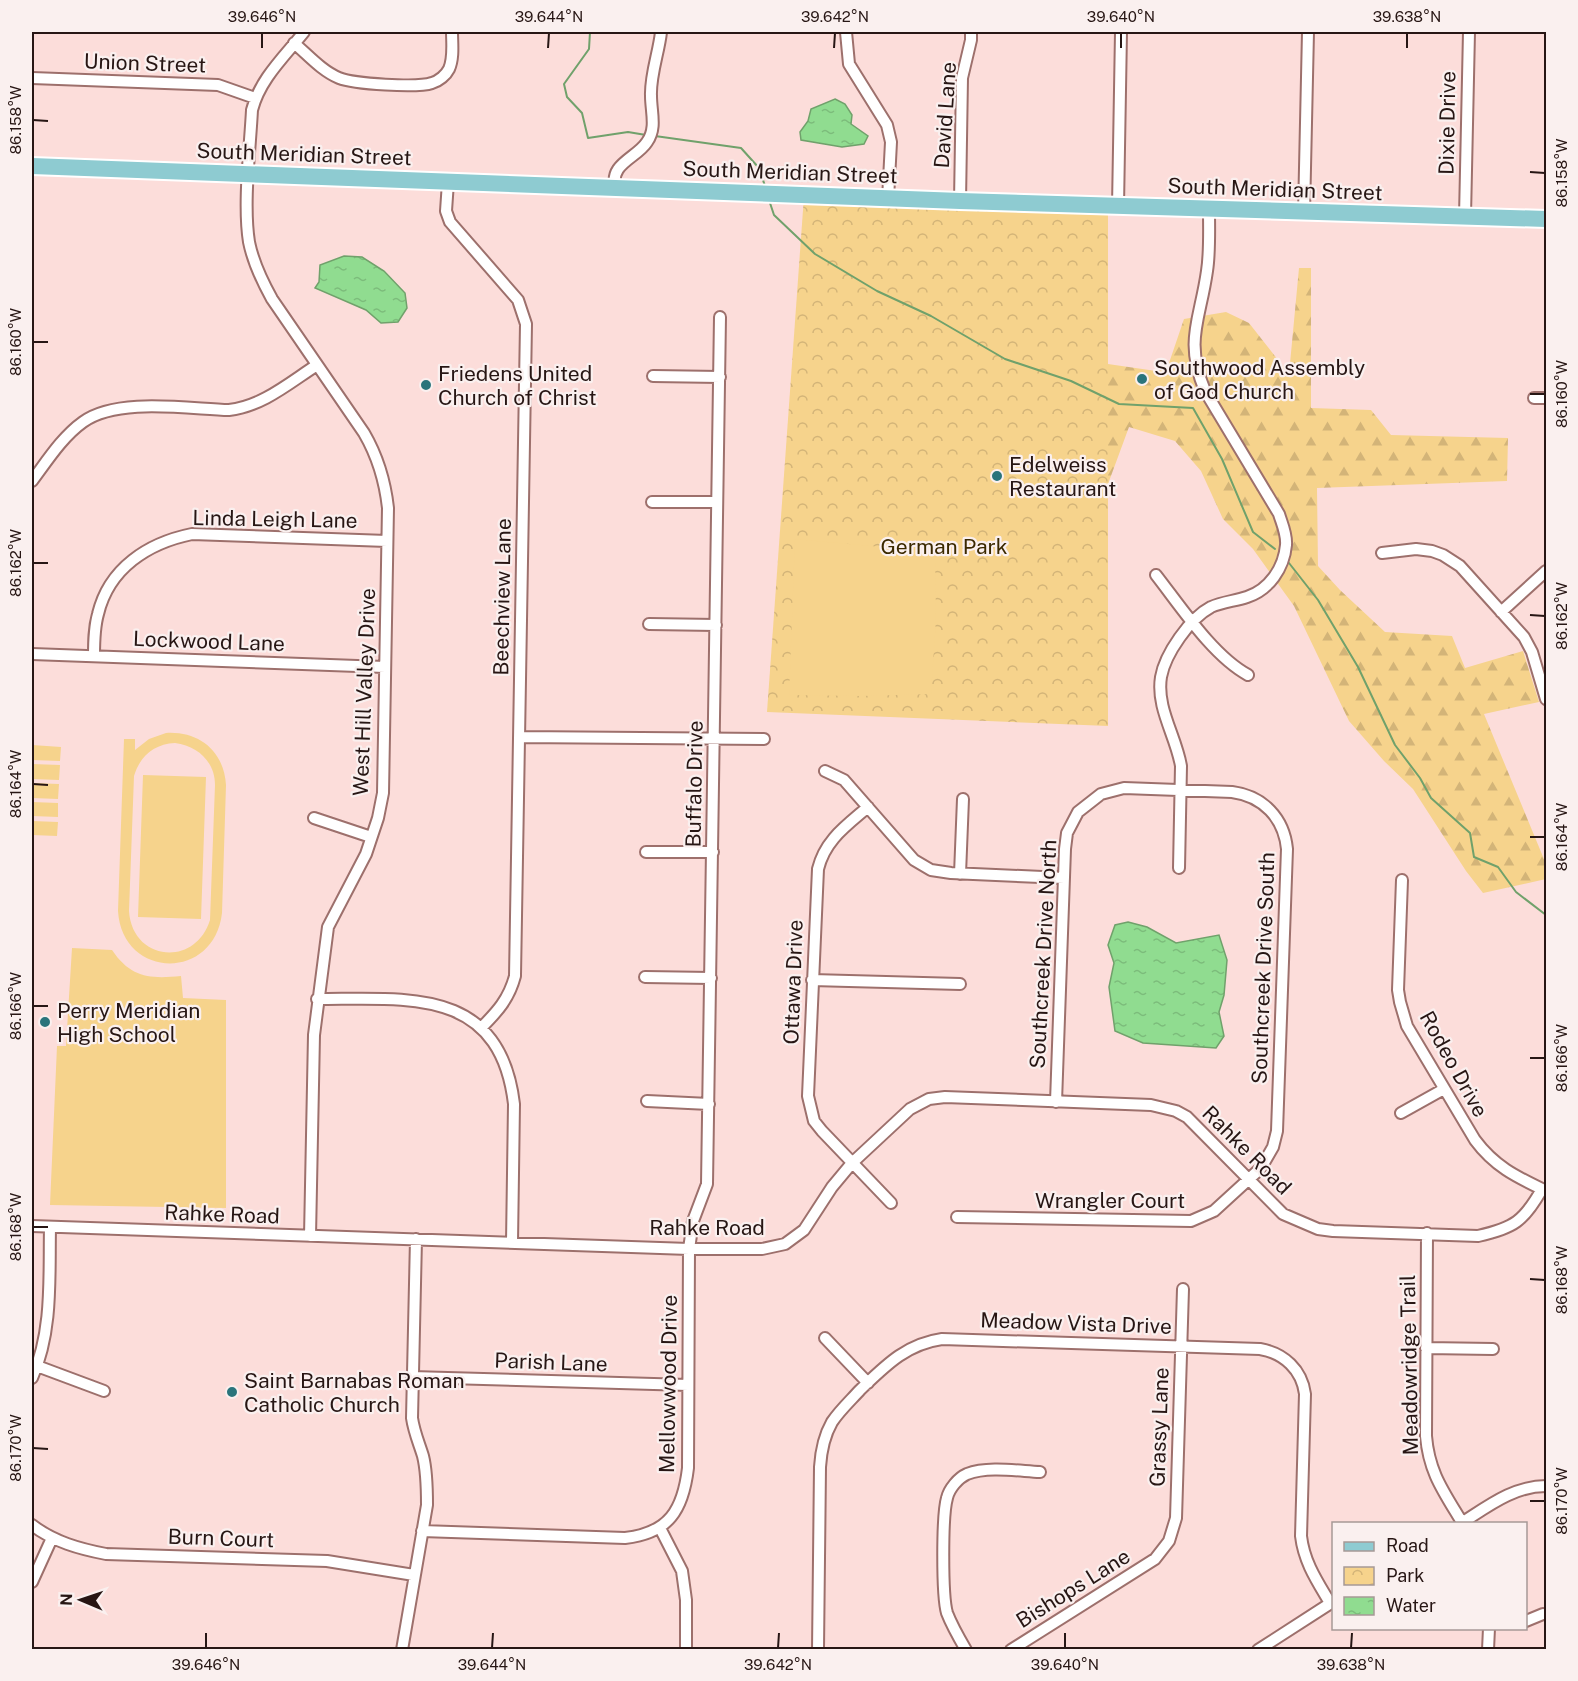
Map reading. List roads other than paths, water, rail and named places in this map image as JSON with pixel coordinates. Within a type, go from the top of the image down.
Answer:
[{"type":"main road","name":"South Meridian Street","points":[[32,166],[888,199],[1546,219]]},
{"type":"street","points":[[255,98],[266,77],[304,32]]},
{"type":"street","points":[[294,43],[327,71],[339,78],[354,82],[418,85],[431,83],[444,76],[450,68],[452,32]]},
{"type":"street","points":[[616,188],[614,178],[619,167],[640,150],[651,133],[650,93],[661,32]]},
{"type":"street","points":[[846,32],[849,64],[887,125],[891,142],[888,199]]},
{"type":"street","name":"David Lane","points":[[960,201],[962,78],[971,32]]},
{"type":"street","points":[[1118,206],[1122,32]]},
{"type":"street","points":[[1304,213],[1308,32]]},
{"type":"street","name":"Dixie Drive","points":[[1465,216],[1469,32]]},
{"type":"street","name":"Union Street","points":[[32,78],[218,85],[255,98]]},
{"type":"street","name":"West Hill Valley Drive","points":[[255,98],[252,110],[249,174],[249,242],[260,277],[272,299],[376,454],[385,484],[388,508],[382,794],[378,818],[366,854],[328,927],[314,1035],[310,1236]]},
{"type":"street","name":"Beechview Lane","points":[[448,182],[446,212],[450,222],[518,300],[526,324],[515,976],[512,988],[502,1006],[481,1028]]},
{"type":"street","points":[[1179,868],[1181,766],[1179,750],[1162,708],[1160,680],[1169,653],[1201,613],[1213,606],[1249,597],[1266,587],[1280,568],[1286,545],[1286,533],[1279,514],[1205,391],[1197,372],[1194,334],[1208,270],[1209,210]]},
{"type":"street","name":"Buffalo Drive","points":[[689,1249],[693,1221],[707,1184],[720,317]]},
{"type":"street","points":[[32,481],[65,438],[83,421],[102,412],[126,406],[229,410],[246,408],[261,402],[317,364]]},
{"type":"street","points":[[653,376],[720,377]]},
{"type":"street","points":[[1534,398],[1546,398]]},
{"type":"street","points":[[652,502],[717,502]]},
{"type":"street","name":"Linda Leigh Lane","points":[[94,656],[95,627],[104,597],[130,561],[161,542],[192,534],[387,541]]},
{"type":"street","points":[[1382,553],[1416,549],[1432,551],[1460,566],[1524,637],[1532,652],[1546,699]]},
{"type":"street","points":[[1501,612],[1546,571]]},
{"type":"street","points":[[1156,575],[1233,667],[1248,675]]},
{"type":"street","points":[[649,624],[716,625]]},
{"type":"street","name":"Lockwood Lane","points":[[32,654],[385,667]]},
{"type":"street","points":[[519,737],[764,739]]},
{"type":"street","points":[[825,771],[844,780],[914,860],[931,870],[960,874],[1064,878]]},
{"type":"street","name":"Southcreek Drive North","points":[[1056,1102],[1067,833],[1078,812],[1093,798],[1124,788],[1181,790]]},
{"type":"street","name":"Southcreek Drive South","points":[[1181,790],[1232,792],[1254,798],[1268,807],[1278,819],[1286,841],[1277,1131],[1266,1161],[1249,1180]]},
{"type":"street","points":[[960,874],[963,799]]},
{"type":"street","name":"Ottawa Drive","points":[[868,807],[836,834],[822,854],[818,869],[808,1096],[814,1121],[891,1203]]},
{"type":"street","points":[[314,818],[371,837]]},
{"type":"street","points":[[646,852],[713,852]]},
{"type":"street","name":"Rodeo Drive","points":[[1402,880],[1400,1002],[1407,1026],[1475,1140],[1487,1156],[1506,1171],[1544,1190]]},
{"type":"street","points":[[645,977],[711,978]]},
{"type":"street","points":[[812,980],[960,984]]},
{"type":"street","points":[[317,999],[417,1000],[440,1004],[460,1013],[481,1028],[492,1040],[502,1057],[512,1088],[514,1104],[512,1242]]},
{"type":"street","points":[[1401,1113],[1444,1089]]},
{"type":"street","name":"Rahke Road","points":[[32,1226],[689,1249],[762,1249],[784,1244],[804,1230],[832,1187],[852,1163],[910,1109],[929,1100],[945,1097],[1151,1105],[1176,1111],[1199,1127],[1283,1214],[1318,1229],[1478,1236],[1502,1231],[1525,1215],[1544,1190]]},
{"type":"street","points":[[647,1101],[709,1104]]},
{"type":"street","name":"Wrangler Court","points":[[957,1217],[1191,1221],[1214,1211],[1249,1180]]},
{"type":"street","points":[[32,1378],[42,1350],[47,1320],[50,1227]]},
{"type":"street","name":"Meadowridge Trail","points":[[1427,1233],[1427,1456],[1434,1475],[1460,1522]]},
{"type":"street","points":[[402,1650],[427,1505],[423,1457],[414,1433],[412,1377],[416,1239]]},
{"type":"street","name":"Mellowwood Drive","points":[[660,1528],[675,1513],[685,1490],[689,1249]]},
{"type":"street","name":"Grassy Lane","points":[[1155,1559],[1169,1541],[1176,1518],[1183,1290]]},
{"type":"street","points":[[825,1338],[868,1383]]},
{"type":"street","name":"Meadow Vista Drive","points":[[818,1650],[822,1450],[834,1420],[886,1365],[906,1350],[925,1342],[942,1339],[1264,1349],[1279,1355],[1291,1365],[1300,1378],[1305,1394],[1301,1536],[1310,1569],[1332,1602]]},
{"type":"street","points":[[1426,1348],[1493,1349]]},
{"type":"street","points":[[37,1366],[104,1391]]},
{"type":"street","name":"Parish Lane","points":[[412,1377],[688,1385]]},
{"type":"street","points":[[966,1650],[947,1611],[944,1588],[947,1496],[956,1482],[966,1474],[982,1470],[1040,1472]]},
{"type":"street","points":[[1463,1522],[1514,1491],[1534,1486],[1546,1486]]},
{"type":"street","name":"Burn Court","points":[[32,1525],[52,1538],[78,1548],[106,1554],[327,1561],[414,1575]]},
{"type":"street","points":[[422,1531],[625,1538],[640,1536],[660,1528],[682,1571],[686,1600],[686,1650]]},
{"type":"street","points":[[32,1582],[52,1538]]},
{"type":"street","name":"Bishops Lane","points":[[1011,1650],[1155,1559]]},
{"type":"street","points":[[1259,1649],[1332,1602]]},
{"type":"street","points":[[1527,1621],[1543,1614]]},
{"type":"street","points":[[1488,1650],[1489,1630]]},
{"type":"water","points":[[835,99],[845,104],[852,115],[851,124],[868,136],[864,144],[842,147],[801,140],[800,132],[808,121],[811,109]]},
{"type":"water","points":[[344,256],[362,257],[384,271],[405,293],[407,308],[398,322],[381,323],[366,310],[315,288],[319,282],[320,265]]},
{"type":"water","points":[[1128,922],[1147,927],[1176,943],[1219,935],[1227,960],[1224,995],[1219,1012],[1224,1036],[1216,1048],[1143,1043],[1115,1031],[1109,987],[1114,963],[1108,945],[1115,925]]},
{"type":"waterway","points":[[590,32],[589,49],[564,84],[567,97],[582,113],[588,138],[628,132],[646,135]]},
{"type":"waterway","points":[[655,136],[741,148],[759,168],[765,186]]},
{"type":"waterway","points":[[769,200],[774,215],[815,254],[877,291],[931,316],[1005,359],[1071,381],[1119,404],[1193,408],[1222,459],[1253,532],[1275,549]]},
{"type":"waterway","points":[[1289,563],[1318,600],[1358,667],[1395,745],[1420,778],[1431,798],[1470,833],[1474,857],[1498,867],[1516,892],[1546,915]]},
{"type":"place","name":"Southwood Assembly of God Church","points":[[1142,379]]},
{"type":"place","name":"Friedens United Church of Christ","points":[[426,385]]},
{"type":"place","name":"Edelweiss Restaurant","points":[[997,476]]},
{"type":"place","name":"Perry Meridian High School","points":[[45,1022]]},
{"type":"place","name":"Saint Barnabas Roman Catholic Church","points":[[232,1392]]},
{"type":"park label","name":"German Park","points":[[944,546]]}]
